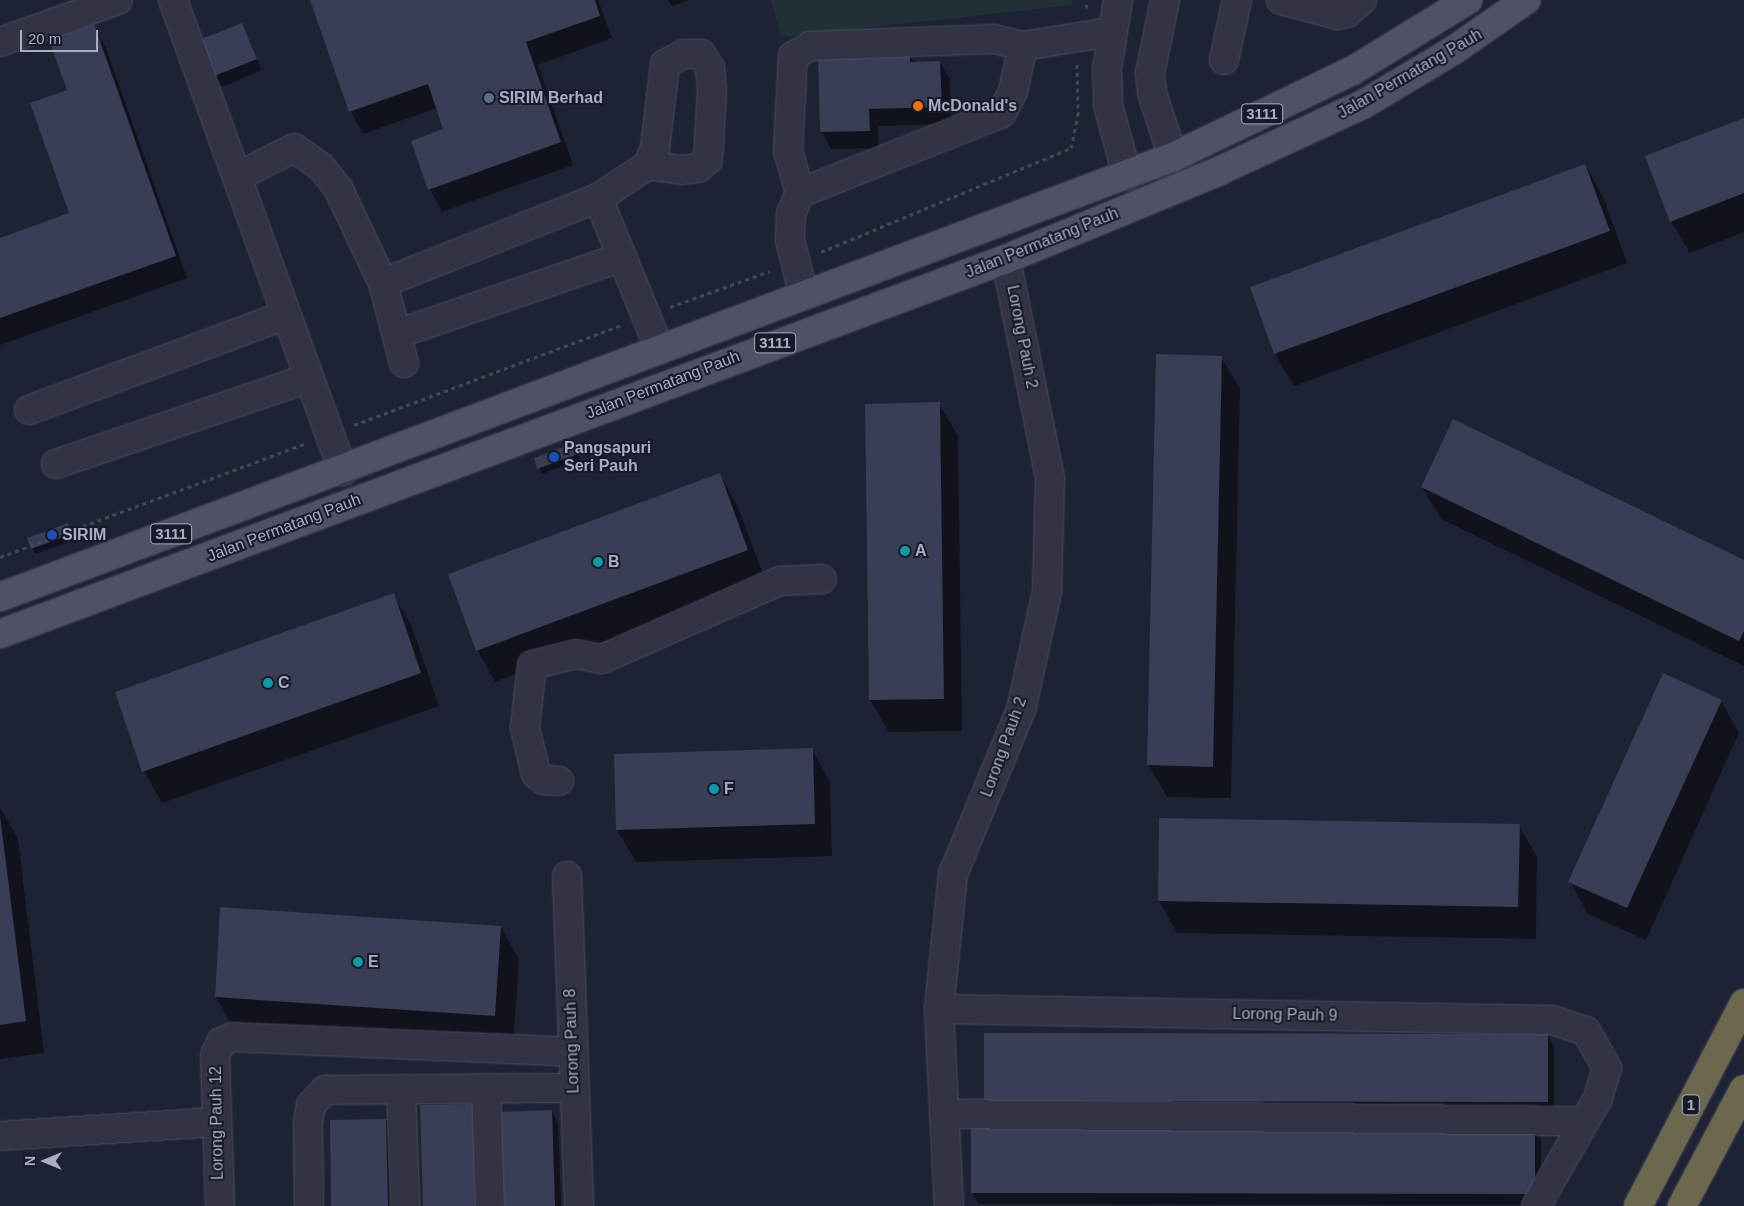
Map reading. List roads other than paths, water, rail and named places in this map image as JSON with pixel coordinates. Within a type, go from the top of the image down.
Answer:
[{"type":"highway","name":"1","points":[[1638,1206],[1744,1003]]},
{"type":"highway","points":[[1682,1206],[1744,1089]]},
{"type":"main road","name":"Jalan Permatang Pauh","points":[[0,598],[1173,157],[1352,71],[1468,0]]},
{"type":"main road","name":"Jalan Permatang Pauh","points":[[0,634],[1006,259],[1220,171],[1364,104],[1454,50],[1526,0]]},
{"type":"street","points":[[0,42],[118,0]]},
{"type":"street","points":[[173,0],[342,471]]},
{"type":"street","points":[[1118,0],[1110,32],[1108,105],[1127,175]]},
{"type":"street","points":[[1165,0],[1150,73],[1152,92],[1173,157]]},
{"type":"street","points":[[1224,60],[1237,0]]},
{"type":"street","points":[[1281,0],[1337,15],[1347,13],[1362,0]]},
{"type":"street","points":[[804,295],[790,240],[791,214],[800,193],[788,151],[793,56],[810,46],[994,39],[1023,46],[1110,32]]},
{"type":"street","points":[[800,193],[1002,113],[1014,91],[1023,46]]},
{"type":"street","points":[[236,177],[294,148],[321,167],[338,188],[383,283],[404,363]]},
{"type":"street","points":[[383,283],[598,198],[648,165]]},
{"type":"street","points":[[598,198],[660,350]]},
{"type":"street","points":[[397,334],[622,257]]},
{"type":"street","name":"Lorong Pauh 2","points":[[949,1206],[939,1009],[953,874],[1021,710],[1047,592],[1050,478],[1006,259]]},
{"type":"street","points":[[29,410],[286,314]]},
{"type":"street","points":[[56,464],[309,378]]},
{"type":"street","points":[[559,781],[544,780],[536,774],[525,728],[532,665],[576,654],[602,659],[780,581],[822,579]]},
{"type":"street","name":"Lorong Pauh 8","points":[[567,876],[571,1052],[579,1206]]},
{"type":"street","name":"Lorong Pauh 9","points":[[939,1009],[1552,1020],[1586,1031],[1607,1068],[1597,1100],[1585,1121]]},
{"type":"street","name":"Lorong Pauh 12","points":[[220,1206],[216,1122],[216,1055],[221,1042],[233,1037],[571,1052]]},
{"type":"street","points":[[486,1088],[490,1206]]},
{"type":"street","points":[[309,1206],[311,1105],[325,1090],[573,1088]]},
{"type":"street","points":[[401,1089],[406,1206]]},
{"type":"street","points":[[944,1114],[1585,1121],[1536,1206]]},
{"type":"street","points":[[0,1136],[216,1122]]},
{"type":"place","name":"SIRIM Berhad","points":[[489,98]]},
{"type":"place","name":"McDonald's","points":[[918,106]]},
{"type":"place","name":"Pangsapuri Seri Pauh","points":[[554,457]]},
{"type":"place","name":"SIRIM","points":[[52,535]]},
{"type":"place","name":"A","points":[[905,551]]},
{"type":"place","name":"B","points":[[598,562]]},
{"type":"place","name":"C","points":[[268,683]]},
{"type":"place","name":"F","points":[[714,789]]},
{"type":"place","name":"E","points":[[358,962]]}]
